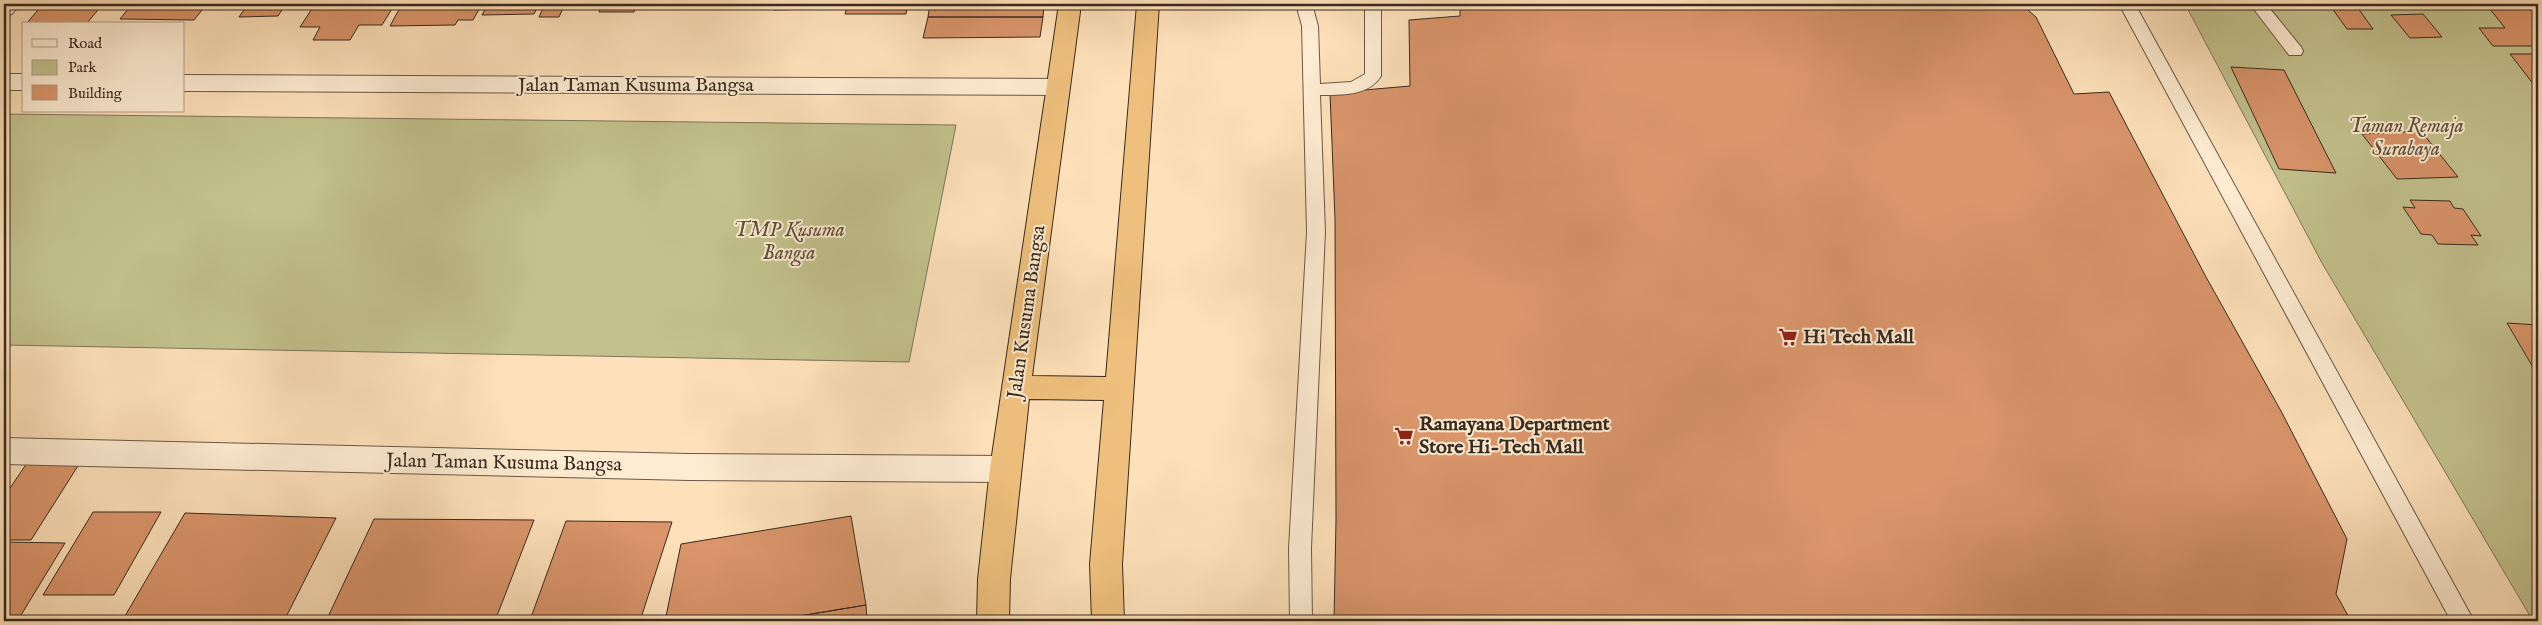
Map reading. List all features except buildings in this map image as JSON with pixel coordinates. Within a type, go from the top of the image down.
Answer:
[{"type":"highway","name":"Jalan Kusuma Bangsa","points":[[993,621],[994,579],[1005,469],[1070,4]]},
{"type":"highway","points":[[1108,621],[1106,564],[1148,4]]},
{"type":"highway","points":[[1017,387],[1119,389]]},
{"type":"street","points":[[4,10],[9,4]]},
{"type":"street","points":[[4,82],[22,82]]},
{"type":"street","name":"Jalan Taman Kusuma Bangsa","points":[[185,83],[1058,87]]},
{"type":"street","name":"Jalan Taman Kusuma Bangsa","points":[[4,451],[689,467],[1005,469]]},
{"type":"lane","points":[[1301,621],[1300,548],[1316,232],[1310,26],[1304,4]]},
{"type":"lane","points":[[1311,90],[1351,88],[1366,84],[1373,76],[1373,4]]},
{"type":"lane","points":[[2127,4],[2463,621]]},
{"type":"lane","points":[[2258,4],[2295,51]]},
{"type":"green space","name":"Taman Remaja Surabaya","points":[[2185,4],[2538,4],[2538,621],[2533,621],[2322,263]]},
{"type":"green space","name":"TMP Kusuma Bangsa","points":[[4,114],[956,125],[909,362],[4,345]]},
{"type":"place","name":"Hi Tech Mall","points":[[1788,337]]},
{"type":"place","name":"Ramayana Department Store Hi-Tech Mall","points":[[1404,436]]}]
